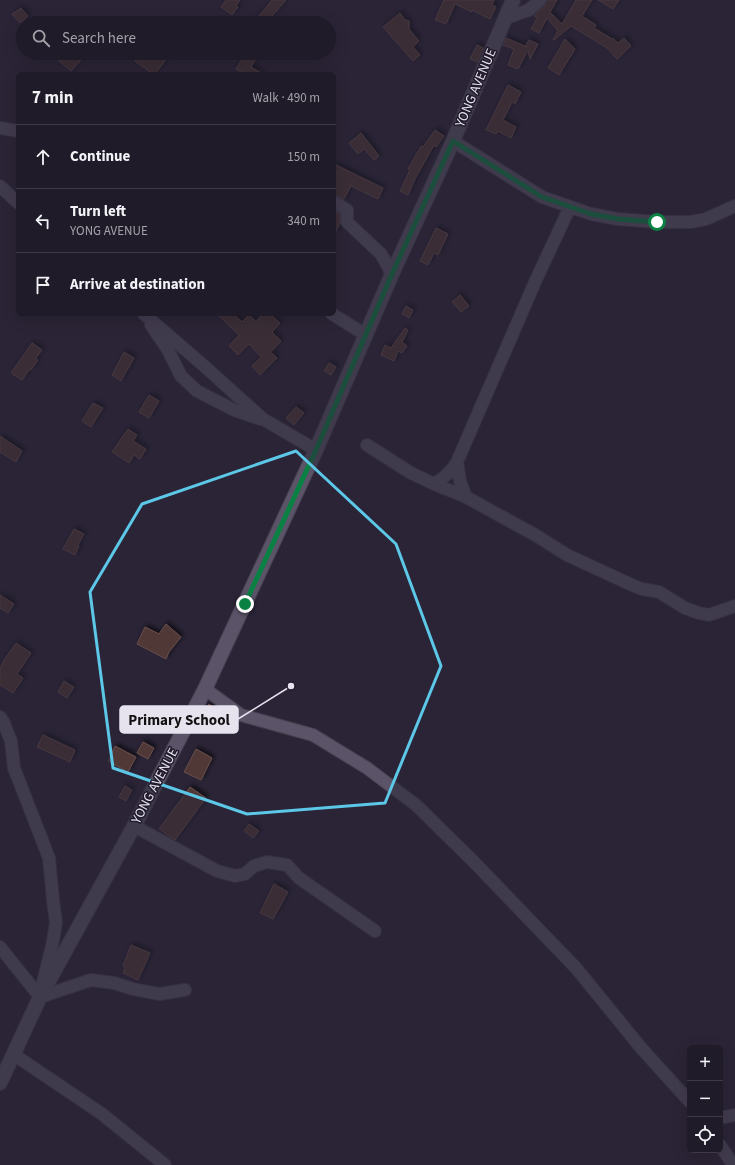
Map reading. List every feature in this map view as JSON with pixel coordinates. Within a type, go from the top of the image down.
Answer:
[{"type":"street","name":"YONG AVENUE","points":[[0,1083],[40,997],[134,826],[205,689],[316,450],[392,274],[453,141],[513,0]]},
{"type":"street","points":[[506,18],[529,10],[540,0]]},
{"type":"street","points":[[0,128],[16,131]]},
{"type":"street","points":[[453,141],[542,197],[591,214],[618,219],[657,222],[691,222],[706,219],[735,206]]},
{"type":"street","points":[[0,186],[16,201]]},
{"type":"street","points":[[336,203],[347,210],[347,222],[381,254],[392,274]]},
{"type":"street","points":[[434,484],[444,478],[457,462],[535,282],[570,207]]},
{"type":"street","points":[[145,316],[168,350],[181,376],[198,391],[234,410],[263,420],[316,450]]},
{"type":"street","points":[[146,316],[204,365],[263,420]]},
{"type":"street","points":[[335,316],[366,335]]},
{"type":"street","points":[[367,445],[411,473],[466,497],[537,536],[567,555],[632,585],[642,589],[659,592],[685,608],[709,615],[735,606]]},
{"type":"street","points":[[457,462],[460,481],[466,497]]},
{"type":"street","points":[[205,689],[241,715],[314,735],[367,768],[416,805],[473,861],[576,968],[642,1049],[687,1099]]},
{"type":"street","points":[[0,717],[11,741],[14,768],[49,858],[56,923],[40,997]]},
{"type":"street","points":[[134,826],[217,871],[235,876],[245,874],[254,866],[267,862],[288,865],[298,878],[375,931]]},
{"type":"street","points":[[1,948],[40,997]]},
{"type":"street","points":[[40,997],[91,980],[114,983],[133,989],[159,994],[185,990]]},
{"type":"street","points":[[13,1054],[102,1114],[165,1165]]},
{"type":"street","points":[[723,1117],[735,1115]]},
{"type":"street","points":[[723,1149],[733,1165]]},
{"type":"highlighted area","points":[[296,451],[396,544],[441,666],[385,803],[247,814],[113,768],[90,592],[142,504]]},
{"type":"building","points":[[226,0],[240,0],[236,6],[238,7],[232,15],[221,7]]},
{"type":"building","points":[[272,0],[286,0],[272,16],[259,16]]},
{"type":"building","points":[[444,0],[494,0],[492,5],[496,7],[490,19],[455,4],[446,24],[435,20]]},
{"type":"building","points":[[547,0],[557,0],[550,12],[562,24],[576,0],[592,0],[582,16],[596,25],[594,28],[612,39],[613,38],[618,43],[624,38],[631,46],[617,59],[607,48],[571,26],[554,40],[553,39],[558,31],[547,18],[539,33],[531,29],[537,18],[534,16],[545,5]]},
{"type":"building","points":[[598,0],[619,0],[613,9]]},
{"type":"building","points":[[21,8],[28,16],[16,16],[16,18],[12,14]]},
{"type":"building","points":[[400,13],[405,20],[409,21],[409,29],[419,41],[413,47],[420,55],[413,61],[383,27]]},
{"type":"building","points":[[506,38],[527,47],[526,45],[529,40],[538,44],[530,59],[528,50],[518,69],[508,65],[514,49],[503,45]]},
{"type":"building","points":[[565,39],[575,49],[559,75],[548,68]]},
{"type":"building","points":[[477,45],[483,48],[477,62],[470,59]]},
{"type":"building","points":[[60,60],[81,60],[71,71],[59,61]]},
{"type":"building","points":[[166,60],[156,72],[150,72],[135,61]]},
{"type":"building","points":[[242,60],[255,60],[251,67],[260,72],[241,72],[236,69]]},
{"type":"building","points":[[508,85],[521,92],[515,104],[512,102],[503,120],[516,127],[511,138],[498,131],[496,134],[486,130]]},
{"type":"building","points":[[435,130],[444,136],[436,147],[434,145],[408,195],[400,191],[410,170],[408,169],[421,146],[423,147]]},
{"type":"building","points":[[361,133],[379,156],[374,160],[364,149],[358,154],[349,143]]},
{"type":"building","points":[[336,165],[383,188],[378,199],[351,186],[344,199],[336,196]]},
{"type":"building","points":[[336,212],[340,214],[340,223],[336,231]]},
{"type":"building","points":[[436,228],[448,234],[438,255],[434,253],[428,265],[420,261]]},
{"type":"building","points":[[460,295],[469,306],[461,312],[452,302]]},
{"type":"building","points":[[406,306],[413,310],[409,318],[402,314]]},
{"type":"building","points":[[219,316],[235,316],[242,322],[248,316],[256,321],[261,316],[272,316],[280,323],[272,332],[281,341],[271,352],[277,358],[260,375],[252,366],[261,357],[249,344],[238,355],[229,346],[239,335]]},
{"type":"building","points":[[405,328],[408,330],[402,342],[407,346],[402,353],[398,351],[394,361],[381,355],[385,345],[391,348]]},
{"type":"building","points":[[32,343],[42,350],[36,358],[38,360],[22,380],[11,373]]},
{"type":"building","points":[[124,352],[134,358],[121,381],[112,375]]},
{"type":"building","points":[[329,363],[336,367],[331,375],[324,371]]},
{"type":"building","points":[[149,395],[159,401],[149,418],[139,412]]},
{"type":"building","points":[[93,403],[103,408],[91,427],[82,421]]},
{"type":"building","points":[[296,407],[304,413],[294,425],[286,418]]},
{"type":"building","points":[[128,429],[137,435],[133,441],[146,449],[140,459],[134,455],[129,463],[112,452]]},
{"type":"building","points":[[0,436],[22,451],[16,462],[0,452]]},
{"type":"building","points":[[74,529],[84,534],[75,555],[63,549]]},
{"type":"building","points":[[0,595],[14,604],[8,613],[0,608]]},
{"type":"building","points":[[166,624],[181,637],[169,652],[166,659],[137,644],[145,627],[159,634]]},
{"type":"building","points":[[16,643],[31,653],[17,674],[23,678],[13,693],[0,685],[0,668]]},
{"type":"building","points":[[64,681],[74,687],[67,698],[58,692]]},
{"type":"building","points":[[209,704],[217,711],[212,717],[204,711]]},
{"type":"building","points":[[43,735],[75,750],[70,762],[37,747]]},
{"type":"building","points":[[143,742],[154,748],[148,759],[137,753]]},
{"type":"building","points":[[115,746],[136,757],[128,772],[108,761]]},
{"type":"building","points":[[196,749],[212,758],[201,780],[184,772]]},
{"type":"building","points":[[125,786],[132,790],[126,801],[119,797]]},
{"type":"building","points":[[190,787],[206,798],[175,840],[159,829]]},
{"type":"building","points":[[249,824],[259,831],[253,838],[244,831]]},
{"type":"building","points":[[274,884],[288,892],[273,919],[260,913]]},
{"type":"building","points":[[131,945],[150,953],[138,980],[123,973],[125,967],[123,966]]},
{"type":"place","name":"Primary School","points":[[291,686]]},
{"type":"route","points":[[245,604],[316,450],[392,274],[453,141],[542,197],[591,214],[618,219],[657,222]]}]
